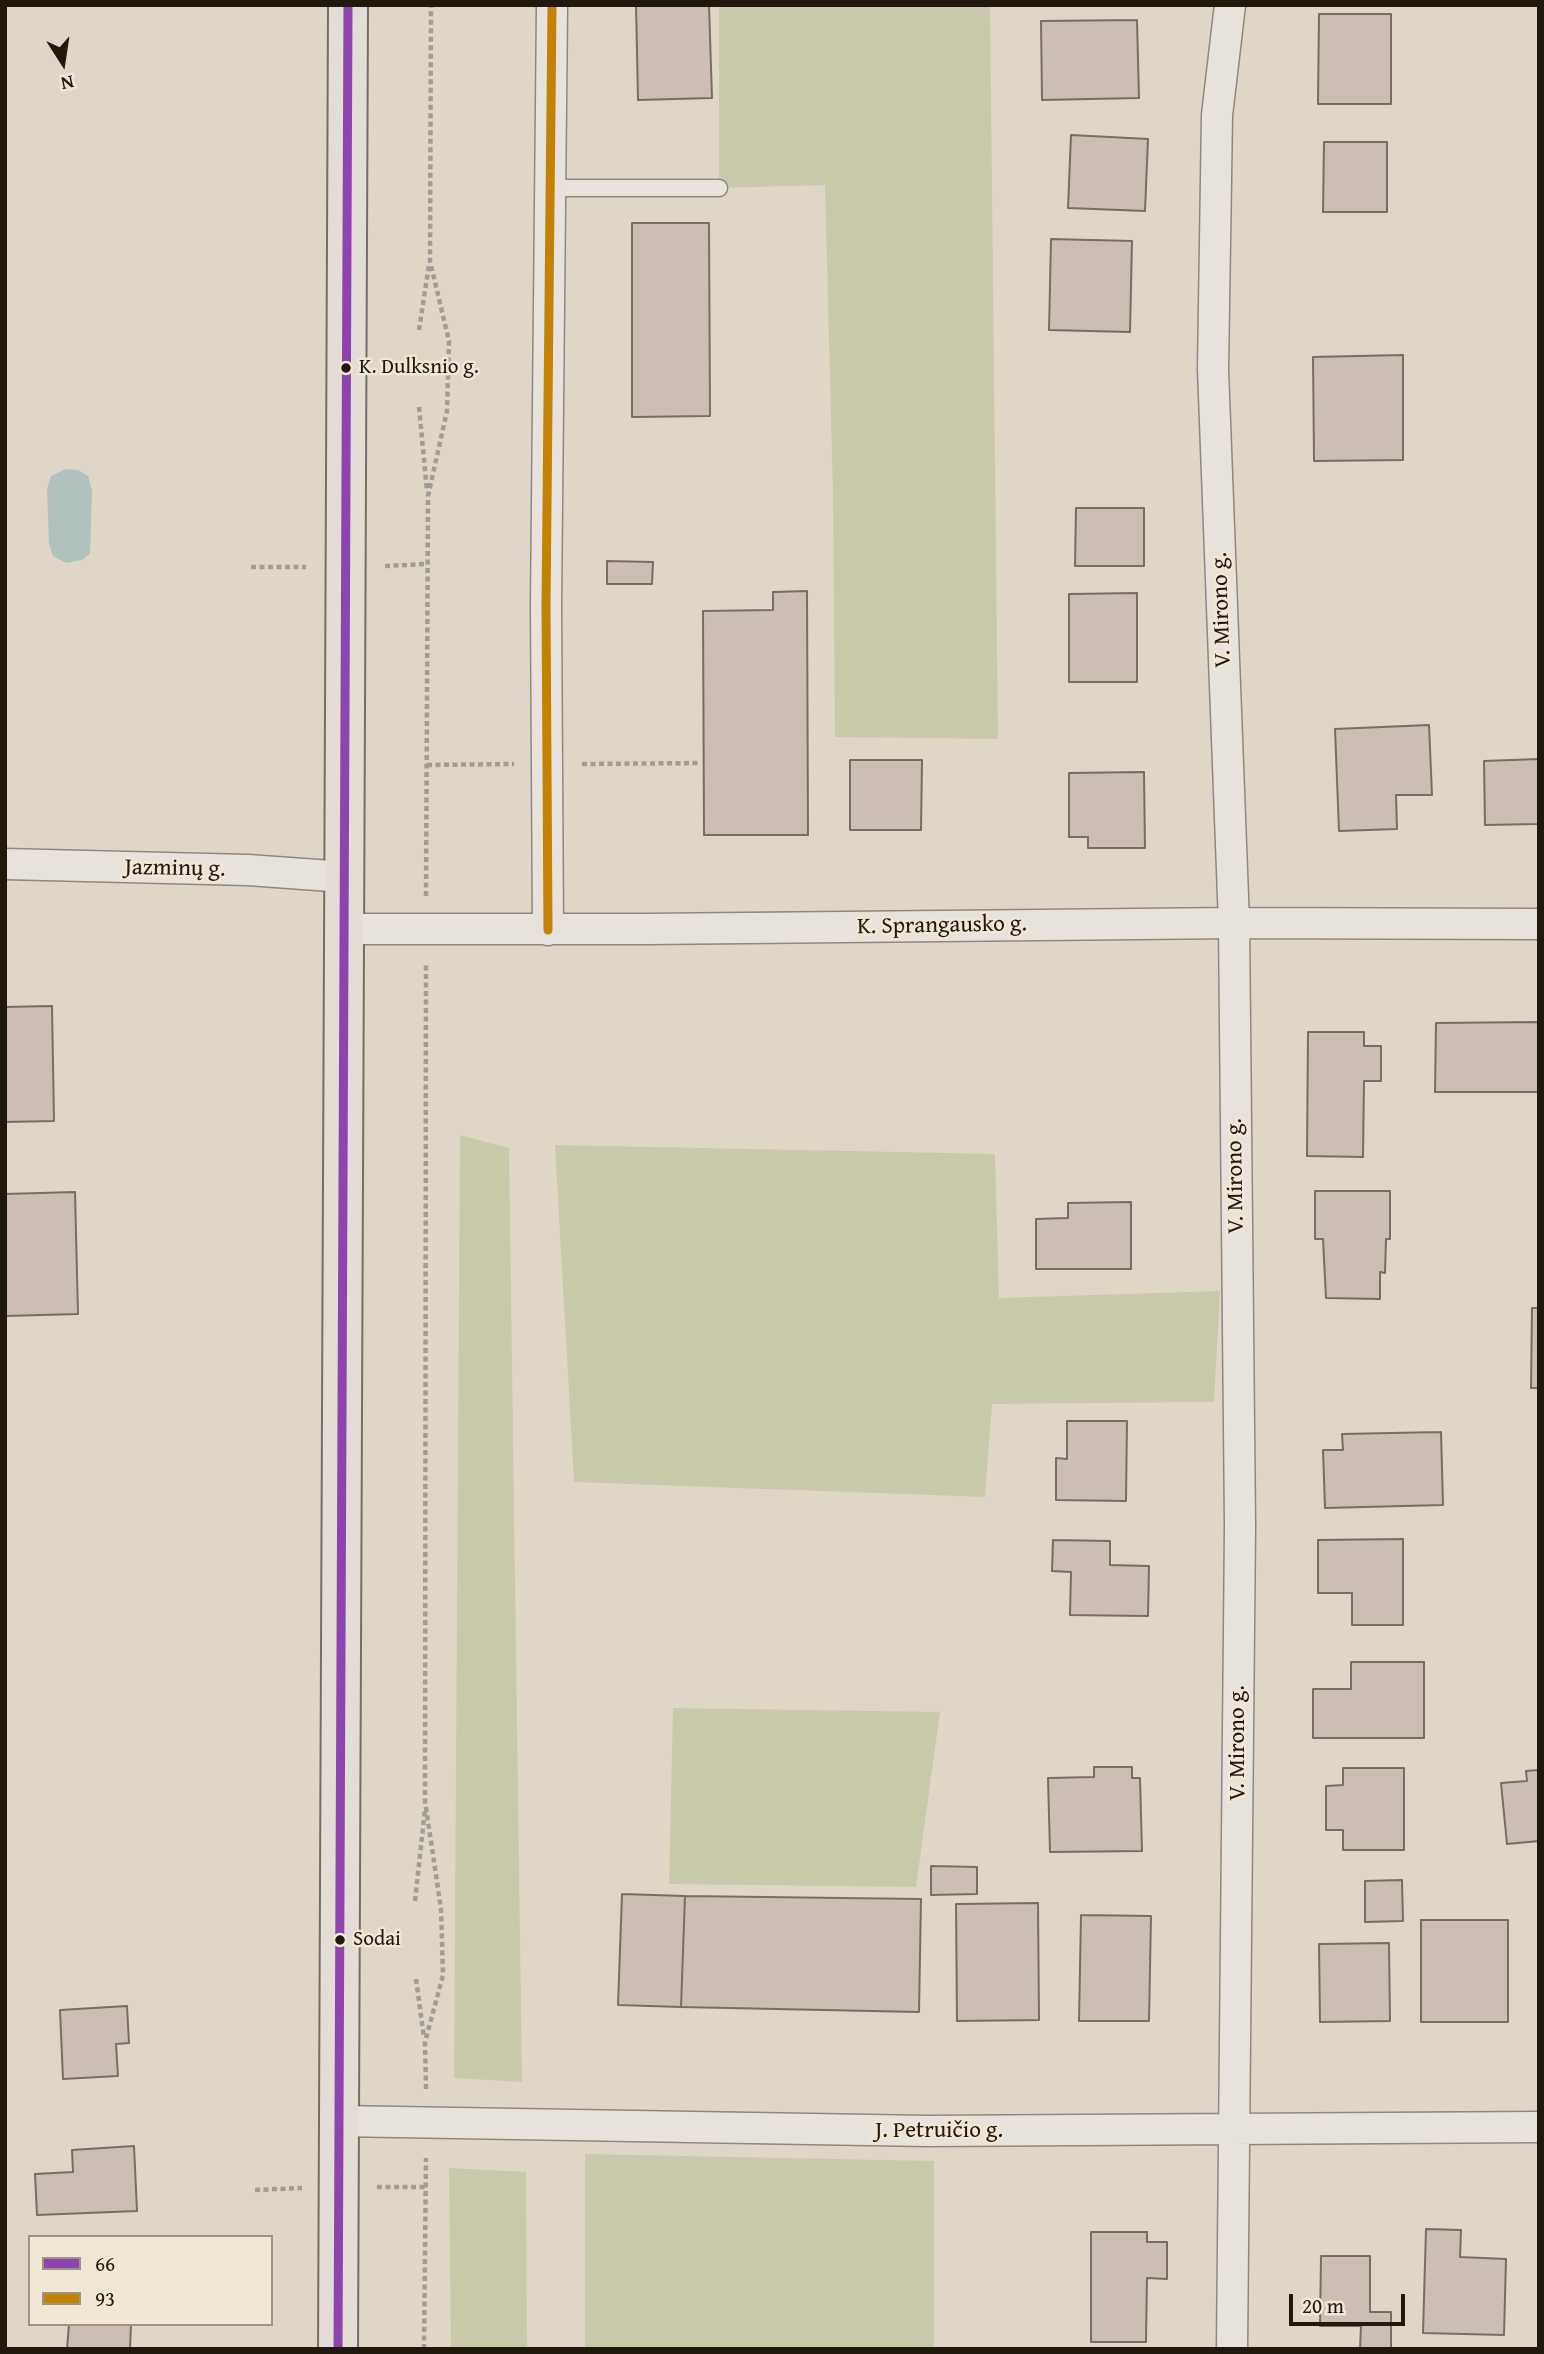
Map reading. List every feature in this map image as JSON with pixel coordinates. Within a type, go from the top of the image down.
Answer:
[{"type":"main road","points":[[338,2349],[348,5]]},
{"type":"street","points":[[548,930],[546,605],[552,5]]},
{"type":"street","name":"V. Mirono g.","points":[[1230,5],[1217,115],[1213,369],[1234,923],[1240,1526],[1232,2349]]},
{"type":"street","name":"Jazminų g.","points":[[5,864],[248,870],[345,877]]},
{"type":"street","name":"K. Sprangausko g.","points":[[344,929],[548,930],[1234,923],[1539,924]]},
{"type":"street","name":"J. Petruičio g.","points":[[338,2121],[426,2120],[928,2132],[1539,2127]]},
{"type":"lane","points":[[550,188],[719,188]]},
{"type":"path","points":[[419,330],[430,261],[431,5]]},
{"type":"path","points":[[428,496],[447,411],[449,341],[430,261]]},
{"type":"path","points":[[415,1901],[425,1801],[428,496],[419,407]]},
{"type":"path","points":[[425,1801],[441,1909],[443,1975],[425,2042]]},
{"type":"path","points":[[416,1979],[425,2042],[424,2349]]},
{"type":"green space","points":[[990,5],[998,739],[835,737],[833,496],[825,185],[719,188],[719,7]]},
{"type":"green space","points":[[460,1135],[509,1148],[522,2082],[454,2078]]},
{"type":"green space","points":[[555,1145],[995,1154],[999,1298],[1220,1291],[1214,1402],[992,1404],[985,1497],[574,1482]]},
{"type":"green space","points":[[673,1708],[940,1712],[916,1887],[669,1884]]},
{"type":"green space","points":[[585,2154],[934,2161],[934,2349],[585,2349]]},
{"type":"green space","points":[[449,2168],[526,2172],[527,2349],[451,2349]]},
{"type":"shaded area","points":[[66,469],[78,470],[88,476],[92,490],[90,554],[82,560],[66,563],[53,556],[49,544],[47,489],[51,476]]},
{"type":"building","points":[[636,5],[709,5],[712,98],[638,100]]},
{"type":"building","points":[[1319,14],[1391,14],[1391,104],[1318,104]]},
{"type":"building","points":[[1137,20],[1139,98],[1042,100],[1041,21]]},
{"type":"building","points":[[1071,135],[1148,139],[1145,211],[1068,208]]},
{"type":"building","points":[[1324,142],[1387,142],[1387,212],[1323,212]]},
{"type":"building","points":[[632,223],[709,223],[710,416],[632,417]]},
{"type":"building","points":[[1051,239],[1132,241],[1130,332],[1049,330]]},
{"type":"building","points":[[1403,355],[1403,460],[1314,461],[1313,357]]},
{"type":"building","points":[[1076,508],[1144,508],[1144,566],[1075,566]]},
{"type":"building","points":[[607,561],[653,562],[652,584],[607,584]]},
{"type":"building","points":[[807,591],[808,835],[704,835],[703,611],[773,610],[773,592]]},
{"type":"building","points":[[1137,593],[1137,682],[1069,682],[1069,594]]},
{"type":"building","points":[[1429,725],[1432,795],[1396,795],[1397,829],[1339,831],[1335,729]]},
{"type":"building","points":[[1539,759],[1539,824],[1485,825],[1484,761]]},
{"type":"building","points":[[850,760],[922,760],[921,830],[850,830]]},
{"type":"building","points":[[1144,772],[1145,848],[1088,848],[1088,837],[1069,837],[1069,773]]},
{"type":"building","points":[[52,1006],[54,1121],[5,1122],[5,1007]]},
{"type":"building","points":[[1539,1022],[1539,1092],[1435,1092],[1436,1023]]},
{"type":"building","points":[[1308,1032],[1364,1032],[1364,1046],[1381,1046],[1381,1081],[1364,1081],[1363,1157],[1307,1156]]},
{"type":"building","points":[[1315,1191],[1390,1191],[1390,1239],[1386,1239],[1385,1273],[1380,1272],[1380,1299],[1326,1298],[1323,1239],[1315,1239]]},
{"type":"building","points":[[75,1192],[78,1314],[5,1316],[5,1194]]},
{"type":"building","points":[[1131,1202],[1131,1269],[1036,1269],[1036,1219],[1068,1218],[1068,1203]]},
{"type":"building","points":[[1532,1308],[1539,1308],[1539,1388],[1531,1388]]},
{"type":"building","points":[[1067,1421],[1127,1421],[1126,1501],[1056,1500],[1056,1458],[1067,1459]]},
{"type":"building","points":[[1441,1432],[1443,1505],[1325,1508],[1323,1450],[1343,1450],[1342,1434]]},
{"type":"building","points":[[1403,1539],[1403,1625],[1352,1625],[1352,1593],[1318,1593],[1318,1540]]},
{"type":"building","points":[[1053,1540],[1110,1541],[1110,1565],[1149,1566],[1148,1616],[1070,1615],[1071,1572],[1052,1571]]},
{"type":"building","points":[[1351,1662],[1424,1662],[1424,1738],[1313,1738],[1313,1689],[1351,1689]]},
{"type":"building","points":[[1094,1767],[1132,1767],[1132,1778],[1140,1778],[1142,1851],[1050,1852],[1048,1778],[1094,1777]]},
{"type":"building","points":[[1343,1768],[1404,1768],[1404,1850],[1343,1850],[1343,1830],[1326,1830],[1326,1786],[1343,1785]]},
{"type":"building","points":[[1539,1770],[1539,1841],[1507,1844],[1501,1783],[1527,1781],[1526,1771]]},
{"type":"building","points":[[931,1866],[977,1867],[977,1894],[931,1895]]},
{"type":"building","points":[[1402,1880],[1403,1921],[1365,1922],[1365,1881]]},
{"type":"building","points":[[622,1894],[685,1896],[681,2007],[618,2005]]},
{"type":"building","points":[[685,1896],[921,1899],[919,2012],[681,2007]]},
{"type":"building","points":[[1038,1903],[1039,2020],[957,2021],[956,1904]]},
{"type":"building","points":[[1081,1915],[1151,1916],[1149,2021],[1079,2021]]},
{"type":"building","points":[[1421,1920],[1508,1920],[1508,2022],[1421,2022]]},
{"type":"building","points":[[1389,1943],[1390,2021],[1320,2022],[1319,1944]]},
{"type":"building","points":[[127,2006],[129,2043],[116,2044],[118,2076],[63,2079],[60,2010]]},
{"type":"building","points":[[134,2146],[137,2211],[37,2215],[35,2174],[73,2172],[72,2150]]},
{"type":"building","points":[[1426,2229],[1461,2230],[1460,2257],[1506,2259],[1504,2335],[1423,2333]]},
{"type":"building","points":[[1091,2232],[1147,2232],[1147,2242],[1167,2242],[1167,2279],[1147,2278],[1146,2342],[1091,2342]]},
{"type":"building","points":[[1321,2256],[1370,2256],[1370,2312],[1391,2312],[1391,2349],[1360,2349],[1361,2326],[1320,2326]]},
{"type":"building","points":[[69,2326],[131,2326],[130,2349],[67,2349]]},
{"type":"transit line","name":"66","points":[[338,2349],[348,5]]},
{"type":"transit line","name":"93","points":[[548,930],[546,605],[552,5]]},
{"type":"place","name":"K. Dulksnio g.","points":[[346,368]]},
{"type":"place","name":"Sodai","points":[[340,1940]]}]
